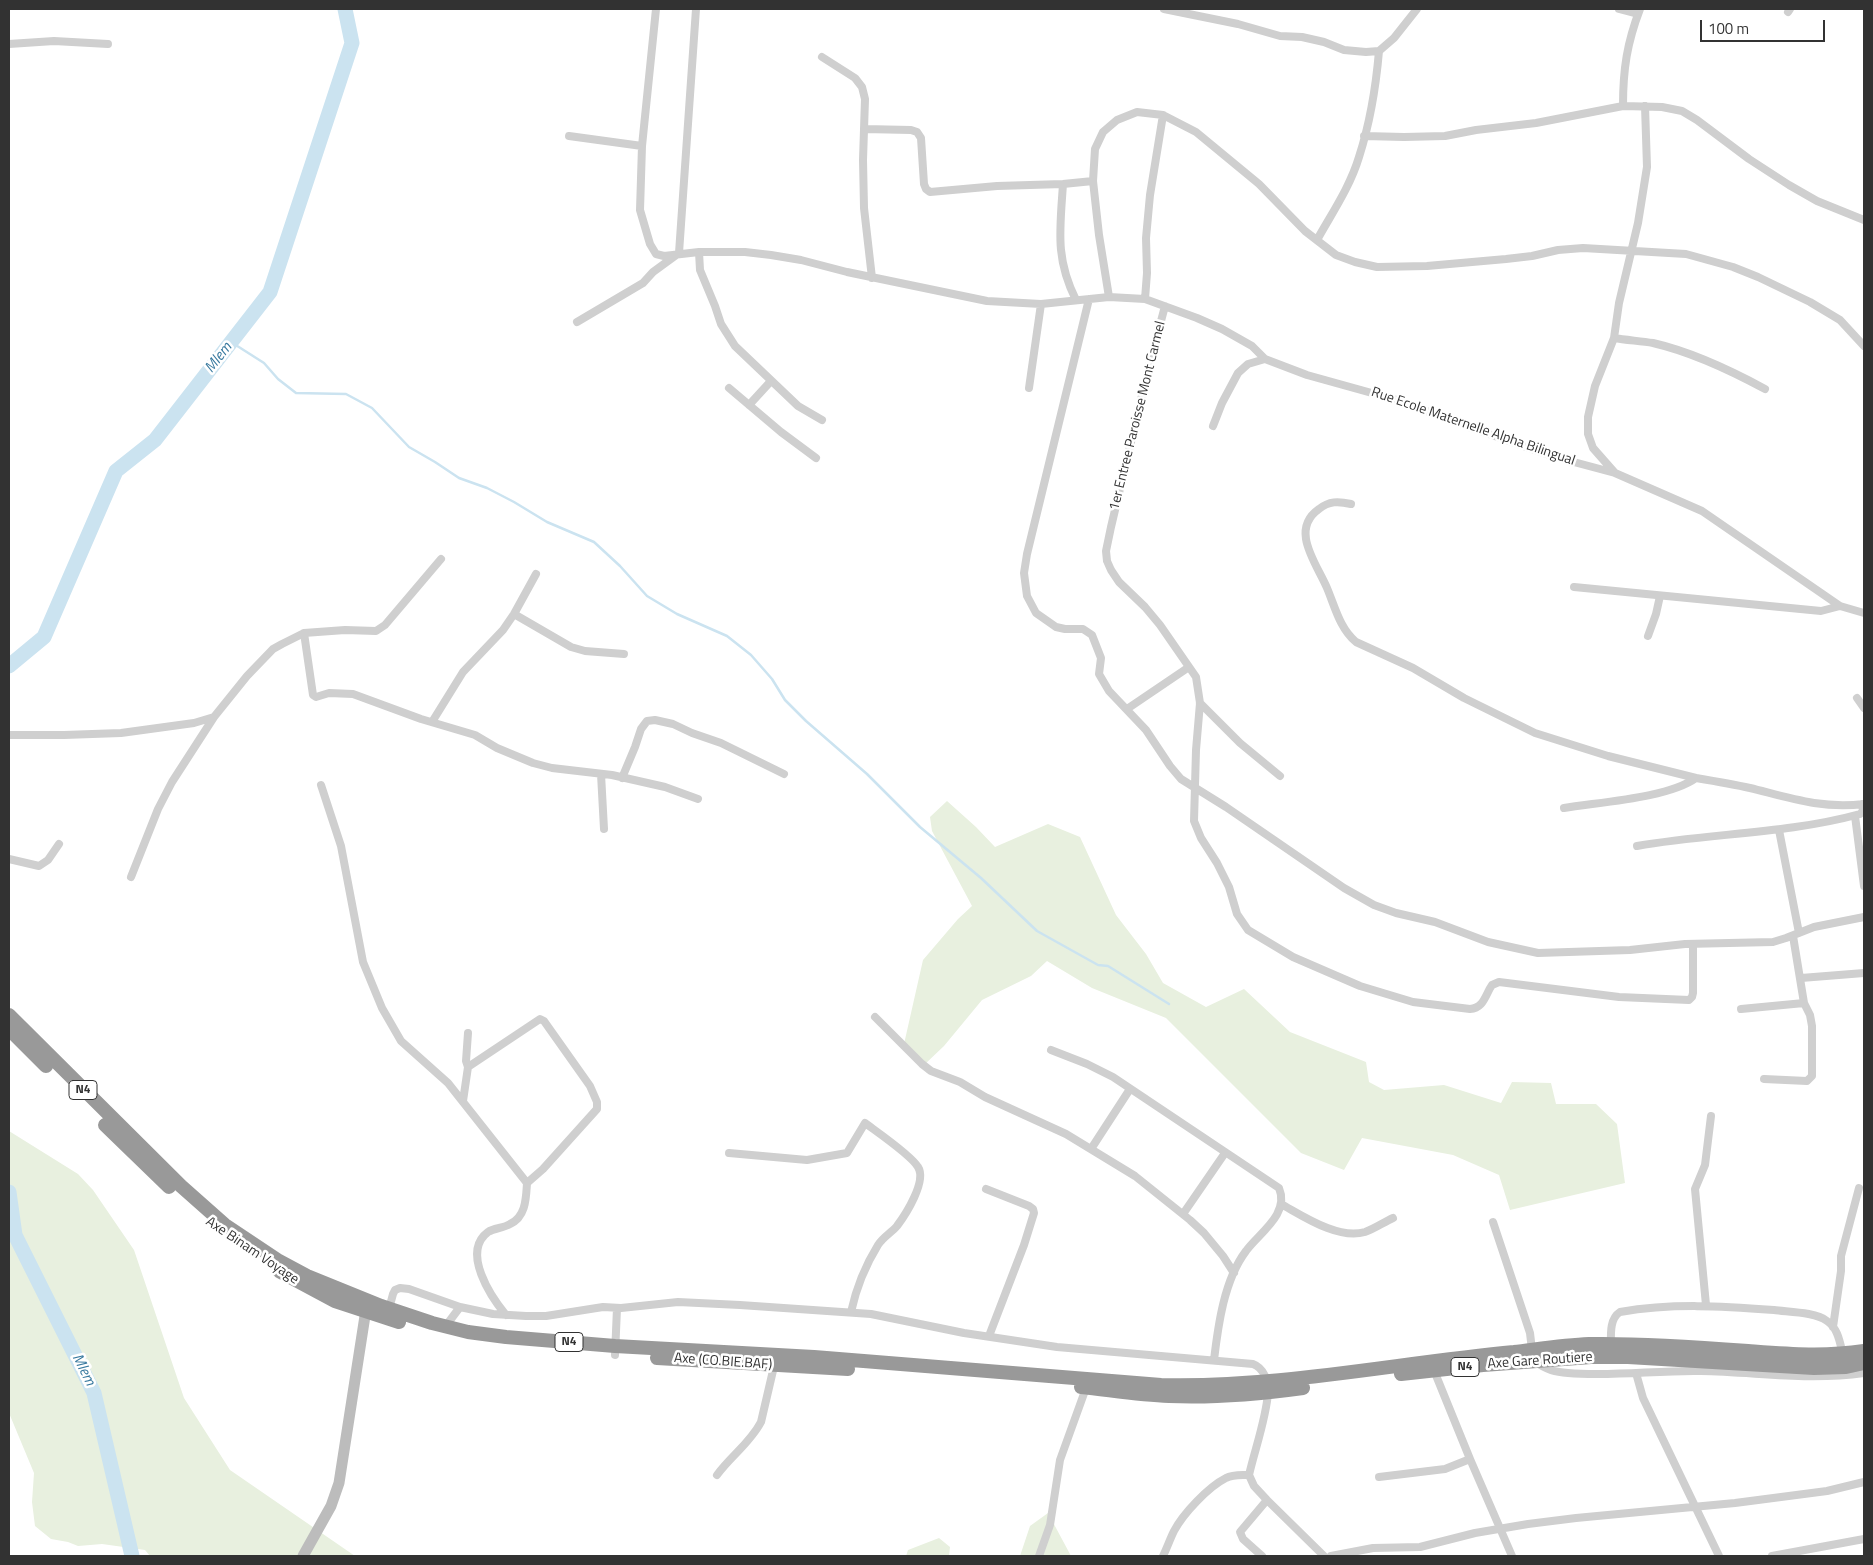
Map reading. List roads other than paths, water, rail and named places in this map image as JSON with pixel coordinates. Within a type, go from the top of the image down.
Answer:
[{"type":"highway","name":"N4","points":[[9,1015],[74,1087]]},
{"type":"highway","name":"N4","points":[[9,1029],[74,1087]]},
{"type":"highway","name":"Axe Binam Voyage","points":[[74,1087],[204,1213],[279,1261],[366,1306]]},
{"type":"highway","name":"Axe (CO.BIE.BAF)","points":[[366,1306],[389,1309],[445,1327],[486,1335],[615,1351]]},
{"type":"highway","name":"Axe (CO.BIE.BAF)","points":[[366,1306],[429,1332],[466,1341],[840,1364],[1086,1383]]},
{"type":"highway","name":"Axe Gare Routiere","points":[[1086,1383],[1127,1387],[1267,1387],[1353,1373],[1533,1356],[1590,1344],[1611,1351],[1747,1351],[1794,1361],[1844,1360]]},
{"type":"highway","name":"N4","points":[[1844,1360],[1864,1351]]},
{"type":"highway","name":"N4","points":[[1844,1360],[1864,1363]]},
{"type":"street","points":[[656,9],[642,146],[640,210],[650,244],[656,254],[664,256],[679,253],[745,252],[771,255],[987,301],[1041,304],[1109,297],[1145,299],[1197,318],[1238,338],[1252,346],[1265,359],[1248,364],[1238,373],[1222,403],[1213,426]]},
{"type":"street","points":[[577,322],[643,283],[653,272],[679,253],[696,9]]},
{"type":"street","points":[[1164,9],[1238,24],[1280,36],[1302,37],[1324,42],[1344,50],[1366,52],[1379,51],[1394,38],[1417,9]]},
{"type":"street","points":[[1619,9],[1640,11],[1631,34],[1625,61],[1623,106]]},
{"type":"street","points":[[9,44],[54,41],[108,44]]},
{"type":"street","points":[[1317,240],[1348,184],[1359,158],[1376,82],[1379,51]]},
{"type":"street","points":[[822,57],[855,78],[862,87],[865,99],[864,208],[872,278]]},
{"type":"street","points":[[1364,136],[1445,136],[1476,130],[1536,123],[1623,106],[1662,107],[1682,111],[1697,120],[1749,159],[1817,201],[1864,220]]},
{"type":"street","points":[[1615,473],[1593,448],[1588,434],[1588,417],[1596,386],[1614,338],[1623,286],[1633,250],[1647,167],[1645,106]]},
{"type":"street","points":[[1109,297],[1093,181],[1095,149],[1103,132],[1117,120],[1137,112],[1163,115],[1196,132],[1259,184],[1305,231],[1336,256],[1376,267],[1427,266],[1506,259],[1558,250],[1583,248],[1686,254],[1709,259],[1758,277],[1831,313],[1864,346]]},
{"type":"street","points":[[1145,299],[1147,273],[1146,238],[1149,203],[1163,115]]},
{"type":"street","points":[[864,129],[911,130],[917,132],[921,138],[924,184],[930,192],[1093,181]]},
{"type":"street","points":[[569,136],[642,146]]},
{"type":"street","points":[[1063,184],[1060,229],[1061,261],[1067,282],[1076,300]]},
{"type":"street","points":[[700,252],[700,270],[721,324],[735,346],[798,406],[822,420]]},
{"type":"street","points":[[1089,299],[1036,513],[1024,573],[1027,596],[1036,612],[1056,628],[1083,629],[1092,635],[1101,658],[1099,674],[1110,691],[1146,730],[1175,772],[1188,784],[1344,888],[1374,905],[1396,914],[1435,922],[1488,942],[1527,952],[1554,953],[1630,950],[1693,944],[1773,942],[1814,927],[1864,917]]},
{"type":"street","points":[[1029,388],[1041,304]]},
{"type":"street","name":"1er Entree Paroisse Mont Carmel","points":[[1165,306],[1111,527],[1106,552],[1107,561],[1119,582],[1145,607],[1160,625],[1196,677],[1200,704],[1194,821],[1200,838],[1229,887],[1237,914],[1248,930],[1293,957],[1360,986],[1413,1002],[1435,1006],[1476,1009],[1481,1006],[1492,985],[1499,982],[1576,993],[1686,1001],[1692,997],[1693,944]]},
{"type":"street","points":[[1614,338],[1653,343],[1695,356],[1734,372],[1765,389]]},
{"type":"street","name":"Rue Ecole Maternelle Alpha Bilingual","points":[[1265,359],[1307,374],[1397,400],[1555,457],[1615,473],[1702,511],[1840,606]]},
{"type":"street","points":[[749,405],[770,381]]},
{"type":"street","points":[[729,388],[816,458]]},
{"type":"street","points":[[1351,504],[1339,501],[1326,504],[1314,512],[1308,523],[1306,538],[1308,549],[1340,620],[1348,636],[1356,642],[1412,668],[1464,698],[1535,733],[1608,756],[1696,778],[1749,788],[1800,802],[1843,806],[1863,804],[1862,813],[1855,816],[1779,830],[1666,841],[1636,846]]},
{"type":"street","points":[[131,877],[158,809],[169,789],[214,717],[242,682],[273,649],[304,633],[345,630],[376,631],[385,625],[441,559]]},
{"type":"street","points":[[432,722],[462,672],[503,630],[536,574]]},
{"type":"street","points":[[1574,587],[1821,611],[1840,606],[1864,613]]},
{"type":"street","points":[[1648,636],[1660,596]]},
{"type":"street","points":[[514,614],[571,647],[585,651],[624,654]]},
{"type":"street","points":[[304,633],[312,695],[316,697],[329,693],[353,694],[432,722],[475,734],[497,748],[533,763],[552,768],[601,774],[665,787],[698,799]]},
{"type":"street","points":[[1127,709],[1189,667]]},
{"type":"street","points":[[1857,698],[1864,708]]},
{"type":"street","points":[[1200,704],[1280,776]]},
{"type":"street","points":[[9,735],[120,733],[194,723],[214,717]]},
{"type":"street","points":[[622,778],[641,728],[647,721],[654,720],[673,724],[692,734],[721,743],[784,774]]},
{"type":"street","points":[[601,774],[604,829]]},
{"type":"street","points":[[1564,808],[1644,796],[1684,785],[1696,778]]},
{"type":"street","points":[[321,785],[341,846],[363,962],[382,1008],[401,1041],[436,1071],[463,1101],[527,1183],[526,1199],[523,1210],[518,1218],[512,1224],[488,1232],[482,1240],[477,1253],[479,1268],[486,1285],[506,1315]]},
{"type":"street","points":[[1855,816],[1864,886]]},
{"type":"street","points":[[1764,1079],[1807,1081],[1812,1076],[1812,1026],[1810,1015],[1804,1003],[1796,934],[1779,830]]},
{"type":"street","points":[[9,859],[39,866],[48,860],[59,844]]},
{"type":"street","points":[[1801,978],[1864,973]]},
{"type":"street","points":[[1741,1009],[1804,1003]]},
{"type":"street","points":[[875,1017],[931,1071],[960,1082],[985,1097],[1025,1114],[1135,1176],[1183,1214],[1215,1245],[1234,1273]]},
{"type":"street","points":[[468,1066],[540,1019],[544,1021],[590,1086],[597,1102],[597,1109],[594,1114],[574,1133],[543,1169],[527,1183]]},
{"type":"street","points":[[463,1101],[468,1066],[466,1061],[468,1033]]},
{"type":"street","points":[[1051,1050],[1087,1064],[1130,1089],[1279,1188],[1281,1204],[1268,1226],[1246,1250],[1234,1273],[1222,1311],[1214,1360]]},
{"type":"street","points":[[1090,1149],[1130,1089]]},
{"type":"street","points":[[1706,1305],[1695,1188],[1706,1159],[1711,1116]]},
{"type":"street","points":[[729,1153],[807,1160],[847,1153],[865,1123],[918,1166],[920,1176],[913,1199],[896,1228],[884,1237],[878,1246],[861,1278],[851,1312]]},
{"type":"street","points":[[1183,1214],[1225,1153]]},
{"type":"street","points":[[1844,1360],[1833,1327],[1840,1281],[1841,1256],[1859,1188]]},
{"type":"street","points":[[986,1189],[1029,1206],[1034,1213],[1024,1245],[989,1336]]},
{"type":"street","points":[[1281,1204],[1327,1227],[1352,1233],[1364,1232],[1393,1218]]},
{"type":"street","points":[[1493,1222],[1530,1333],[1533,1356],[1549,1370],[1567,1373],[1702,1371],[1800,1378],[1864,1373]]},
{"type":"street","points":[[389,1309],[392,1294],[400,1288],[410,1289],[460,1308],[506,1315],[546,1316],[611,1306],[617,1308],[678,1302],[851,1312],[1057,1347],[1245,1362],[1257,1365],[1264,1372],[1267,1387],[1249,1475],[1254,1486],[1266,1500],[1324,1556]]},
{"type":"street","points":[[1611,1351],[1612,1322],[1616,1314],[1668,1306],[1706,1305],[1794,1312],[1823,1319],[1833,1327]]},
{"type":"street","points":[[303,1556],[331,1506],[340,1484],[366,1306]]},
{"type":"street","points":[[445,1327],[460,1308]]},
{"type":"street","points":[[615,1351],[617,1308]]},
{"type":"street","points":[[717,1475],[753,1436],[761,1422],[775,1360]]},
{"type":"street","points":[[1433,1366],[1470,1459],[1512,1556]]},
{"type":"street","points":[[1636,1373],[1643,1398],[1719,1556]]},
{"type":"street","points":[[1039,1556],[1050,1525],[1060,1460],[1086,1383]]},
{"type":"street","points":[[1379,1477],[1445,1469],[1470,1459]]},
{"type":"street","points":[[1163,1556],[1174,1531],[1208,1491],[1225,1478],[1249,1475]]},
{"type":"street","points":[[1331,1556],[1373,1548],[1420,1548],[1499,1528],[1576,1518],[1696,1507],[1828,1490],[1864,1482]]},
{"type":"street","points":[[1262,1556],[1243,1539],[1240,1532],[1266,1500]]},
{"type":"street","points":[[1772,1556],[1864,1540]]},
{"type":"waterway","name":"Mlem","points":[[9,666],[44,637],[116,471],[155,440],[270,292],[352,43],[345,9]]},
{"type":"waterway","points":[[231,342],[264,363],[278,379],[296,393],[346,394],[372,408],[409,447],[459,478],[487,488],[547,522],[594,542],[620,566],[647,596],[677,614],[727,636],[751,655],[772,679],[785,700],[806,721],[867,774],[920,827],[981,878],[1037,931],[1098,965],[1108,966],[1169,1004]]},
{"type":"waterway","name":"Mlem","points":[[9,1192],[15,1235],[94,1393],[132,1556]]}]
